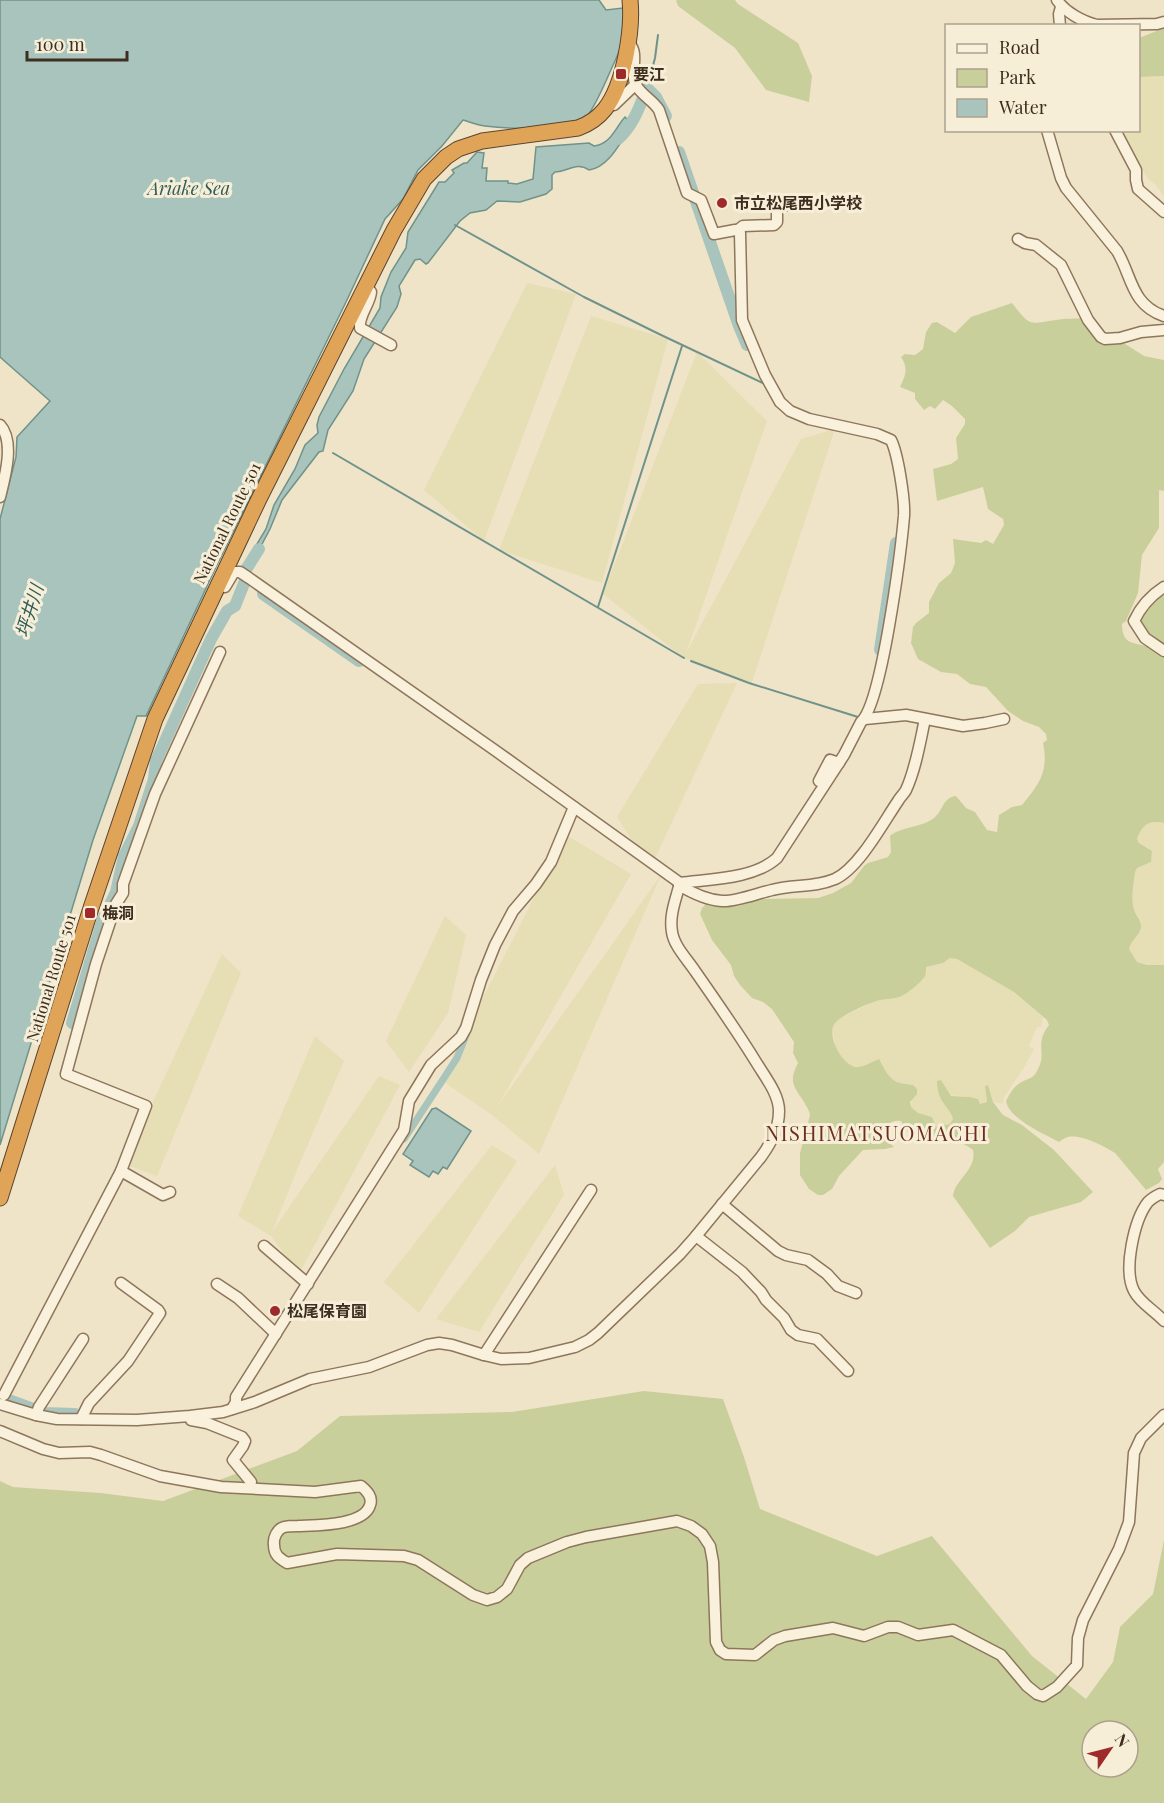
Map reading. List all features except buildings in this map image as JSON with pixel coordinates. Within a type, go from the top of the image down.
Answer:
[{"type":"highway","name":"National Route 501","points":[[0,1198],[91,908],[155,719],[258,501],[366,286],[415,193],[433,168],[446,157],[458,149],[483,141],[578,128],[598,116],[608,104],[619,79],[631,23],[630,0]]},
{"type":"street","points":[[1059,3],[1092,24]]},
{"type":"street","points":[[1059,3],[1060,24]]},
{"type":"street","points":[[1140,24],[1164,22]]},
{"type":"street","points":[[628,43],[634,50],[634,75],[638,87],[655,104],[687,193],[701,200],[714,234],[738,230],[743,226],[774,225],[777,222],[777,208],[809,201]]},
{"type":"street","points":[[608,104],[614,105],[638,87]]},
{"type":"street","points":[[1048,132],[1066,188],[1117,251],[1132,290],[1144,304],[1164,316]]},
{"type":"street","points":[[1116,132],[1136,170],[1138,189],[1164,212]]},
{"type":"street","points":[[680,884],[746,874],[771,863],[777,858],[839,763],[861,722],[865,719],[875,692],[882,664],[902,534],[904,503],[894,445],[891,440],[877,434],[798,415],[790,411],[780,402],[765,375],[742,320],[740,233],[738,230]]},
{"type":"street","points":[[1018,239],[1036,245],[1061,265],[1088,320],[1101,337],[1120,338],[1142,332],[1164,330]]},
{"type":"street","points":[[366,286],[371,292],[370,298],[359,323],[362,330],[386,343]]},
{"type":"street","points":[[0,425],[5,431],[7,441],[7,465],[0,496]]},
{"type":"street","points":[[209,602],[217,602],[234,572],[244,575],[496,750],[572,810],[690,891],[711,899],[724,901],[787,886],[815,885],[834,879],[846,872],[882,828],[898,799],[905,792],[913,770],[925,719]]},
{"type":"street","points":[[1164,587],[1153,594],[1140,608],[1134,621],[1145,638],[1164,651]]},
{"type":"street","points":[[220,652],[155,794],[123,885],[123,893],[116,904],[96,964],[66,1074],[146,1106],[121,1172],[2,1400],[57,1419],[82,1416],[137,1420],[190,1416],[223,1412],[255,1402],[310,1379],[369,1367],[427,1345],[438,1343],[452,1345],[501,1359],[529,1358],[554,1353],[589,1340],[696,1236],[761,1157],[776,1132],[779,1110],[770,1084],[739,1034],[675,941],[671,921],[680,884]]},
{"type":"street","points":[[865,719],[906,715],[963,726],[1004,719]]},
{"type":"street","points":[[819,781],[830,760],[839,763]]},
{"type":"street","points":[[232,1409],[236,1397],[404,1130],[409,1101],[422,1079],[431,1065],[461,1037],[495,945],[513,911],[547,868],[572,810]]},
{"type":"street","points":[[121,1172],[163,1195],[170,1192]]},
{"type":"street","points":[[486,1354],[591,1190]]},
{"type":"street","points":[[1164,1194],[1149,1201],[1139,1220],[1129,1267],[1135,1293],[1164,1319]]},
{"type":"street","points":[[722,1203],[778,1251],[808,1260],[827,1274],[838,1286],[856,1293]]},
{"type":"street","points":[[696,1236],[742,1272],[761,1292],[765,1300],[784,1318],[791,1330],[798,1335],[817,1339],[848,1371]]},
{"type":"street","points":[[264,1246],[308,1284]]},
{"type":"street","points":[[82,1416],[89,1403],[128,1361],[160,1313],[121,1283]]},
{"type":"street","points":[[217,1284],[238,1298],[276,1334]]},
{"type":"street","points":[[37,1411],[83,1339]]},
{"type":"street","points":[[0,1431],[58,1453],[90,1452],[160,1476],[221,1487],[315,1492],[361,1486],[369,1493],[371,1500],[366,1514],[360,1518],[323,1525],[284,1527],[276,1533],[273,1542],[278,1558],[287,1563],[337,1554],[404,1556],[418,1560],[473,1595],[487,1600],[497,1597],[507,1589],[520,1565],[528,1558],[586,1537],[677,1521],[691,1526],[702,1534],[710,1546],[713,1562],[716,1642],[720,1650],[726,1654],[755,1655],[774,1640],[785,1636],[833,1629],[864,1636],[888,1627],[898,1627],[918,1635],[953,1630],[1001,1655],[1028,1686],[1043,1696],[1057,1687],[1077,1665],[1078,1638],[1083,1620],[1119,1549],[1129,1522],[1134,1453],[1142,1438],[1164,1415]]},
{"type":"street","points":[[190,1416],[191,1420],[207,1423],[242,1437],[245,1441],[233,1460],[251,1482]]},
{"type":"shaded area","points":[[1164,76],[1164,196],[1149,180],[1119,132],[1140,132],[1140,77]]},
{"type":"shaded area","points":[[527,283],[576,294],[484,541],[424,490]]},
{"type":"shaded area","points":[[591,316],[668,339],[602,583],[499,550]]},
{"type":"shaded area","points":[[697,352],[767,421],[686,653],[801,439],[835,429],[751,685],[684,658],[603,594]]},
{"type":"shaded area","points":[[737,683],[650,869],[617,817],[698,684]]},
{"type":"shaded area","points":[[1153,821],[1164,823],[1164,965],[1147,965],[1137,962],[1129,949],[1139,932],[1141,922],[1132,903],[1135,872],[1137,868],[1151,862],[1152,851],[1139,843],[1137,839],[1144,825]]},
{"type":"shaded area","points":[[566,835],[631,874],[497,1107],[661,875],[539,1154],[492,1115],[441,1080]]},
{"type":"shaded area","points":[[445,916],[466,935],[448,1013],[409,1072],[386,1041]]},
{"type":"shaded area","points":[[222,954],[241,973],[157,1176],[124,1164]]},
{"type":"shaded area","points":[[950,958],[957,959],[1014,992],[1043,1017],[1041,1027],[1037,1027],[1029,1046],[1034,1049],[1004,1097],[1003,1104],[993,1102],[988,1085],[985,1086],[987,1102],[979,1104],[978,1099],[949,1095],[941,1080],[942,1102],[951,1111],[953,1120],[950,1124],[936,1127],[932,1117],[918,1113],[911,1107],[913,1085],[888,1078],[879,1060],[859,1067],[849,1065],[841,1058],[836,1048],[832,1028],[834,1023],[843,1017],[875,1001],[901,997],[924,977],[926,967],[943,963]]},
{"type":"shaded area","points":[[315,1036],[344,1061],[272,1232],[379,1076],[400,1085],[299,1274],[271,1236],[238,1216]]},
{"type":"shaded area","points":[[492,1145],[517,1161],[419,1313],[384,1282]]},
{"type":"shaded area","points":[[555,1165],[564,1195],[479,1332],[436,1319]]},
{"type":"green space","points":[[676,0],[735,0],[798,43],[812,76],[809,102],[766,90],[735,48],[678,6]]},
{"type":"green space","points":[[1164,28],[1164,76],[1140,77],[1140,38]]},
{"type":"green space","points":[[1012,303],[1027,320],[1034,323],[1085,318],[1098,336],[1122,342],[1144,356],[1164,360],[1164,491],[1159,490],[1159,528],[1142,555],[1138,593],[1126,621],[1122,624],[1127,640],[1164,653],[1164,823],[1147,824],[1137,839],[1139,843],[1152,851],[1151,862],[1137,868],[1135,872],[1132,902],[1141,928],[1129,949],[1137,962],[1147,965],[1164,965],[1164,1162],[1158,1169],[1162,1179],[1146,1190],[1110,1150],[1079,1137],[1064,1138],[1059,1142],[1020,1120],[1013,1114],[1006,1101],[1016,1086],[1033,1077],[1036,1072],[1041,1058],[1042,1038],[1049,1025],[1047,1020],[1014,992],[957,959],[950,958],[943,963],[926,967],[923,979],[902,996],[872,1002],[835,1023],[832,1034],[841,1055],[851,1065],[857,1067],[879,1059],[885,1071],[895,1081],[913,1085],[917,1089],[917,1094],[910,1102],[911,1107],[918,1113],[932,1117],[936,1127],[950,1124],[953,1119],[940,1097],[937,1081],[941,1080],[951,1096],[978,1099],[980,1104],[987,1102],[985,1086],[988,1085],[993,1102],[1003,1115],[1022,1125],[1054,1150],[1093,1192],[1081,1202],[1029,1217],[1015,1231],[990,1248],[953,1196],[972,1163],[973,1150],[951,1141],[915,1143],[901,1121],[891,1122],[883,1132],[882,1136],[894,1147],[863,1150],[839,1176],[832,1189],[823,1195],[818,1195],[809,1189],[800,1175],[800,1153],[810,1115],[793,1082],[798,1063],[793,1053],[794,1042],[772,1009],[752,998],[740,985],[731,965],[712,940],[700,914],[709,901],[739,906],[760,899],[818,898],[833,893],[851,883],[868,863],[888,857],[891,852],[890,836],[934,818],[952,797],[956,796],[966,808],[975,812],[987,830],[997,832],[999,815],[1012,807],[1022,805],[1038,784],[1045,762],[1043,743],[1047,740],[1046,734],[1039,727],[1023,721],[1008,711],[986,687],[970,684],[957,674],[941,672],[918,659],[911,643],[913,627],[929,613],[929,602],[939,583],[951,573],[955,563],[953,539],[981,543],[986,540],[993,544],[1004,525],[1003,519],[988,509],[983,487],[937,501],[933,469],[951,464],[958,459],[956,438],[965,424],[965,419],[943,400],[935,409],[930,406],[924,410],[915,399],[915,393],[900,387],[906,369],[901,357],[905,354],[915,355],[923,349],[926,332],[932,323],[937,322],[955,333],[971,317]]},
{"type":"green space","points":[[1164,586],[1164,647],[1148,635],[1135,617]]},
{"type":"green space","points":[[644,1391],[723,1399],[760,1509],[877,1556],[932,1536],[1032,1656],[1086,1699],[1113,1662],[1120,1627],[1153,1594],[1164,1540],[1164,1803],[0,1803],[0,1481],[13,1487],[101,1493],[163,1501],[297,1451],[340,1416],[512,1412]]},
{"type":"water","name":"Ariake Sea","points":[[0,0],[599,0],[606,10],[623,8],[626,21],[618,55],[597,100],[585,118],[564,125],[536,128],[485,126],[463,120],[418,170],[403,199],[385,219],[146,716],[137,716],[93,840],[0,1145],[0,519],[16,457],[17,437],[50,401],[0,357]]},
{"type":"water","points":[[625,117],[626,125],[630,128],[613,154],[602,165],[589,170],[576,167],[555,172],[552,175],[552,189],[546,194],[520,202],[497,201],[486,210],[470,213],[460,221],[428,263],[420,259],[415,260],[399,286],[401,294],[397,307],[364,359],[353,391],[328,430],[323,451],[319,452],[282,500],[270,529],[252,563],[250,562],[254,549],[266,529],[274,505],[295,469],[305,445],[318,433],[319,417],[380,308],[381,297],[391,272],[406,248],[408,232],[439,182],[445,182],[454,173],[452,170],[467,163],[477,152],[484,153],[482,168],[487,168],[486,181],[508,181],[508,183],[517,184],[533,179],[536,147],[589,143],[594,146],[600,145],[609,139]]},
{"type":"water","points":[[436,1108],[471,1131],[447,1169],[443,1167],[438,1174],[433,1171],[429,1177],[410,1165],[413,1161],[403,1154],[432,1109]]},
{"type":"waterway","points":[[647,88],[658,35]]},
{"type":"waterway","points":[[618,139],[632,122],[647,88],[656,97],[666,116]]},
{"type":"waterway","points":[[679,152],[747,345]]},
{"type":"waterway","points":[[455,225],[584,297],[765,384]]},
{"type":"waterway","points":[[598,607],[682,346]]},
{"type":"waterway","points":[[333,453],[684,658]]},
{"type":"waterway","points":[[880,650],[896,543]]},
{"type":"waterway","points":[[72,1023],[103,919],[116,892],[124,856],[139,826],[154,779],[156,761],[211,639],[227,611],[235,606],[245,581],[245,571],[259,549]]},
{"type":"waterway","points":[[263,594],[359,661]]},
{"type":"waterway","points":[[691,661],[749,683],[858,717]]},
{"type":"waterway","points":[[404,1139],[457,1058],[467,1033]]},
{"type":"waterway","points":[[3,1398],[44,1413],[75,1414]]},
{"type":"place","name":"要江","points":[[621,74]]},
{"type":"place","name":"市立松尾西小学校","points":[[722,203]]},
{"type":"place","name":"梅洞","points":[[90,913]]},
{"type":"place","name":"松尾保育園","points":[[275,1311]]},
{"type":"district","name":"NISHIMATSUOMACHI","points":[[877,1134]]},
{"type":"water label","name":"坪井川","points":[[30,611]]}]
